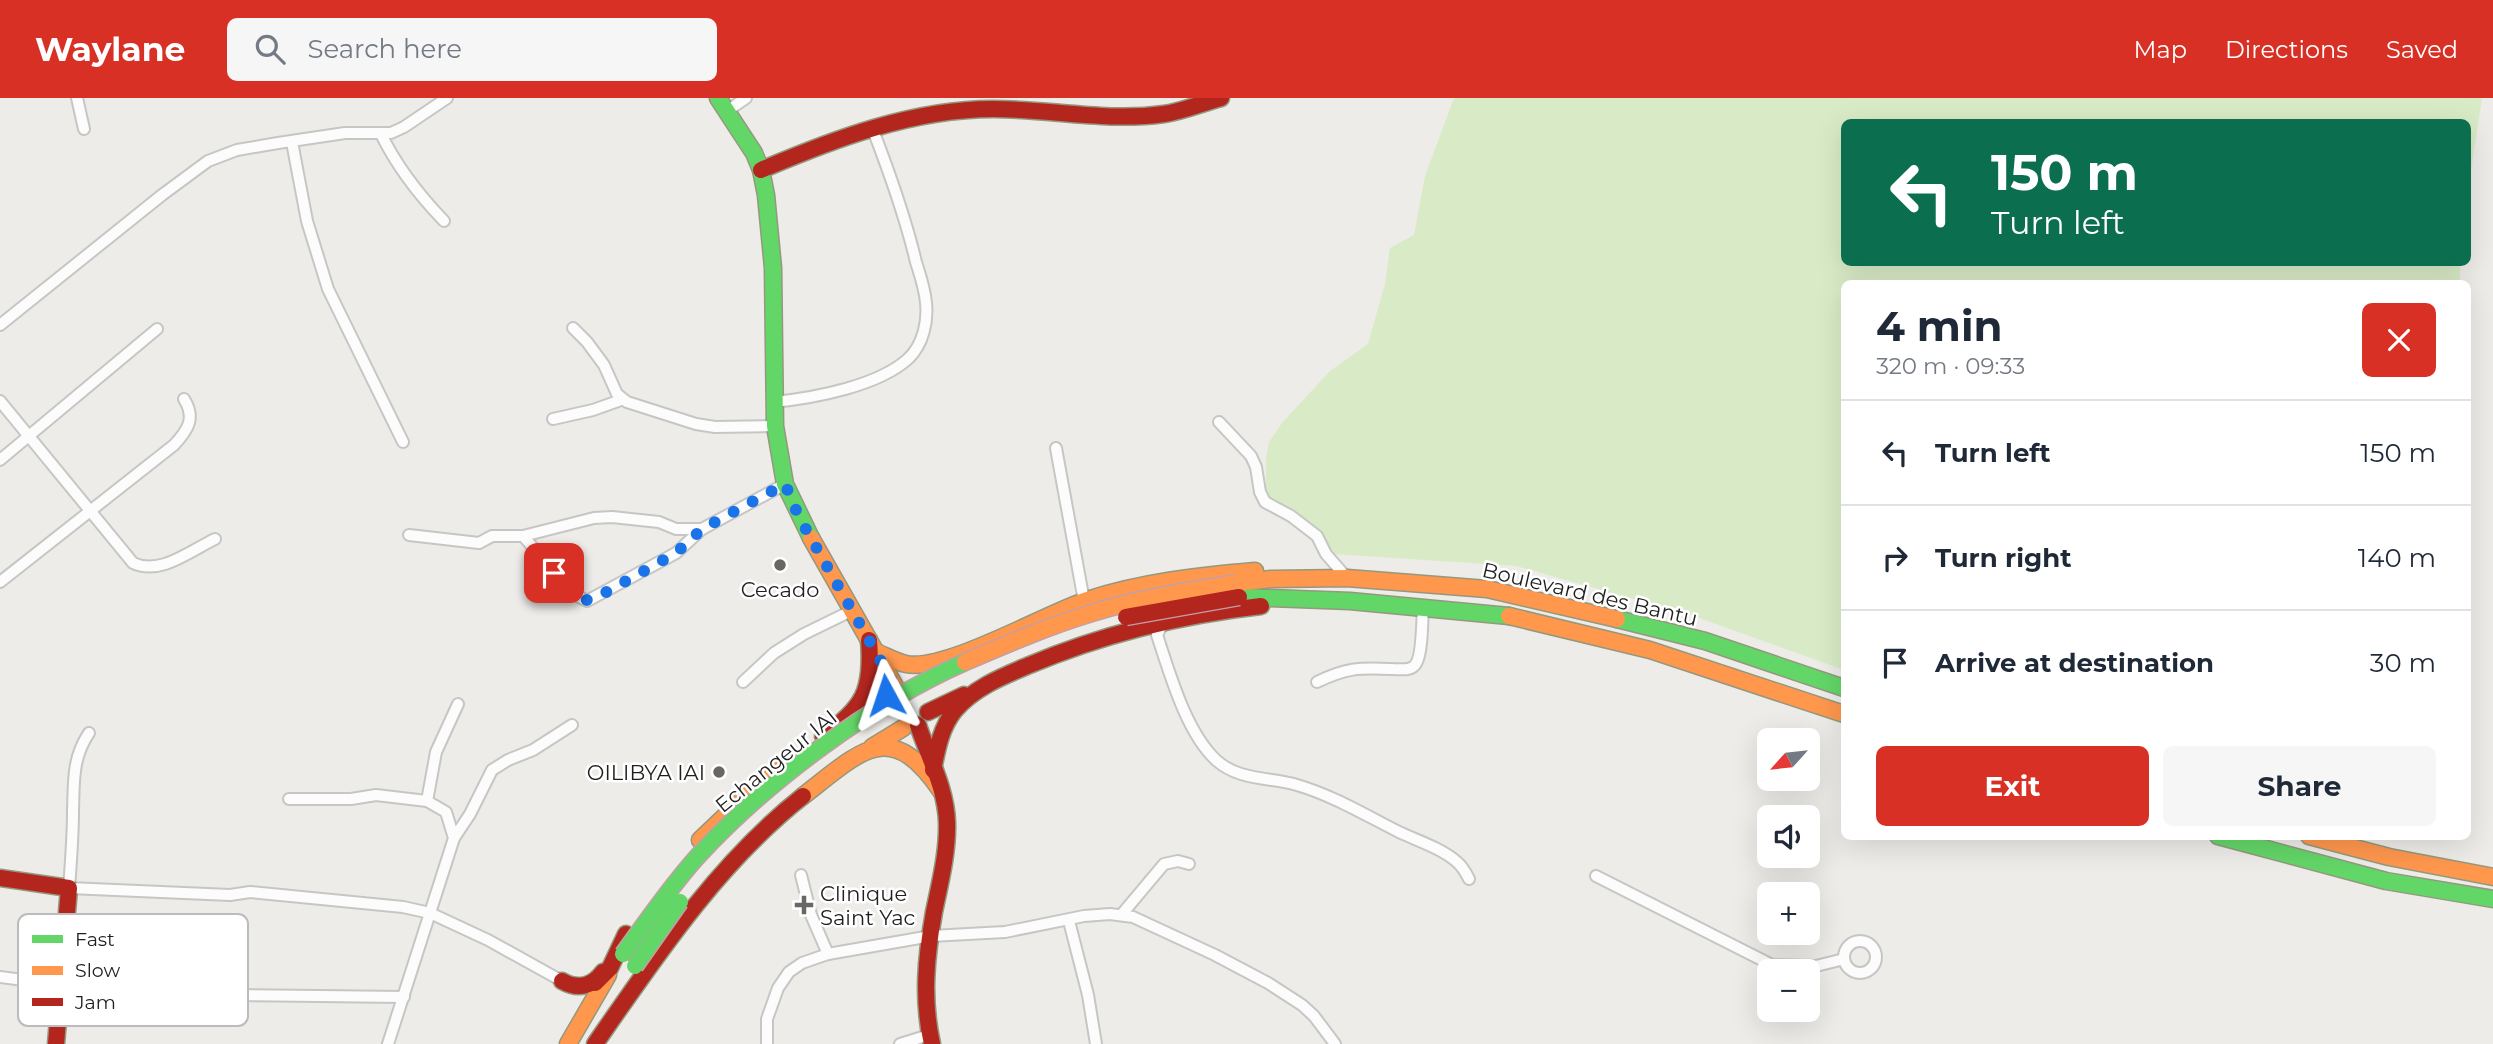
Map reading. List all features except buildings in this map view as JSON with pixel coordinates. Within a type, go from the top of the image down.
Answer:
[{"type":"main road","points":[[761,170],[808,150],[873,130],[932,115],[993,104],[1136,116],[1184,110],[1221,98]]},
{"type":"main road","points":[[723,104],[754,153],[761,170],[770,225],[775,426],[785,484],[799,517],[896,690]]},
{"type":"main road","points":[[593,1044],[639,914],[663,883],[715,825],[761,782],[839,726],[896,690],[960,654],[1084,601],[1163,581],[1234,572],[1294,569],[1347,578]]},
{"type":"main road","name":"Boulevard des Bantu","points":[[1238,590],[1271,579],[1347,578],[1487,589],[1559,604],[1705,641],[1841,687]]},
{"type":"main road","name":"Echangeur IAI","points":[[625,956],[667,894],[723,831],[800,763],[866,717],[957,665],[1038,630],[1086,613],[1194,588],[1238,590]]},
{"type":"main road","name":"Boulevard des Bantu","points":[[1238,590],[1501,614],[1650,650],[1841,713]]},
{"type":"main road","points":[[593,1044],[662,950],[733,863],[767,827],[846,764],[910,727],[928,712],[1068,649],[1128,629],[1228,609],[1350,601]]},
{"type":"main road","points":[[872,646],[896,661],[916,664],[960,654]]},
{"type":"main road","points":[[839,726],[863,701],[869,690],[872,646]]},
{"type":"main road","points":[[931,764],[948,719],[978,688]]},
{"type":"main road","points":[[896,690],[924,692],[929,704],[928,712]]},
{"type":"main road","points":[[896,690],[884,711],[896,726],[910,727]]},
{"type":"main road","points":[[910,727],[931,764],[941,791],[947,831],[924,995],[931,1039]]},
{"type":"main road","points":[[867,750],[884,747],[907,753],[928,771],[941,791]]},
{"type":"main road","points":[[2233,840],[2386,881],[2493,899]]},
{"type":"main road","points":[[2324,840],[2401,860],[2493,877]]},
{"type":"main road","points":[[0,878],[69,888],[67,914]]},
{"type":"main road","points":[[568,1044],[601,979],[625,956]]},
{"type":"main road","points":[[562,981],[575,987],[601,979]]},
{"type":"main road","points":[[56,1044],[58,1026]]},
{"type":"street","points":[[77,98],[84,129]]},
{"type":"street","points":[[0,325],[162,195],[208,162],[237,150],[345,133],[391,133],[447,98]]},
{"type":"street","points":[[723,104],[742,99]]},
{"type":"street","points":[[774,402],[812,397],[874,378],[910,357],[922,337],[926,303],[895,186],[873,130]]},
{"type":"street","points":[[381,134],[409,181],[444,221]]},
{"type":"street","points":[[292,142],[307,221],[328,289],[403,442]]},
{"type":"street","points":[[573,328],[604,365],[621,400]]},
{"type":"street","points":[[0,460],[157,329]]},
{"type":"street","points":[[0,582],[184,435],[191,420],[184,399]]},
{"type":"street","points":[[553,419],[621,400],[696,424],[715,427],[775,426]]},
{"type":"street","points":[[0,401],[133,563],[143,568],[153,568],[215,539]]},
{"type":"street","points":[[1219,422],[1251,456],[1265,502],[1291,516],[1317,536],[1326,554],[1347,578]]},
{"type":"street","points":[[1056,448],[1084,601]]},
{"type":"street","points":[[523,536],[574,594],[587,601],[676,553],[702,529],[785,484]]},
{"type":"street","points":[[409,535],[480,542],[492,536],[523,536],[594,518],[612,517],[659,523],[676,529],[702,529]]},
{"type":"street","points":[[1317,682],[1356,667],[1406,669],[1415,666],[1419,658],[1423,606]]},
{"type":"street","points":[[743,682],[784,647],[853,610]]},
{"type":"street","points":[[1166,621],[1157,635],[1162,650],[1190,721],[1216,760],[1237,774],[1295,784],[1362,810],[1458,862],[1469,879]]},
{"type":"street","points":[[427,801],[436,751],[458,704]]},
{"type":"street","points":[[388,1044],[454,838],[470,814],[483,783],[492,770],[508,760],[533,751],[572,725]]},
{"type":"street","points":[[89,733],[81,745],[74,771],[69,888],[230,895],[250,892],[430,912],[562,981]]},
{"type":"street","points":[[289,799],[351,799],[376,795],[427,801],[446,812],[454,838]]},
{"type":"street","points":[[1122,914],[1164,864],[1178,861],[1189,864]]},
{"type":"street","points":[[801,875],[811,915],[828,954]]},
{"type":"street","points":[[1596,876],[1772,965],[1816,966],[1844,959]]},
{"type":"street","points":[[767,1044],[767,1019],[783,979],[802,963],[828,954],[931,936],[1005,932],[1084,916],[1122,914],[1215,955],[1268,983],[1314,1016],[1335,1044]]},
{"type":"street","points":[[1069,921],[1088,995],[1096,1044]]},
{"type":"street","points":[[0,977],[18,979]]},
{"type":"street","points":[[248,994],[404,997]]},
{"type":"street","points":[[900,1044],[931,1039]]},
{"type":"green space","points":[[1454,98],[2482,98],[2471,170],[2471,119],[1841,119],[1841,266],[2460,266],[2460,280],[1841,280],[1841,669],[1691,615],[1516,566],[1334,554],[1312,528],[1266,497],[1269,442],[1282,423],[1330,371],[1368,344],[1385,284],[1390,248],[1414,235],[1425,176]]},
{"type":"traffic: fast","points":[[718,98],[754,153],[761,170],[773,268],[775,426],[785,484],[811,538]]},
{"type":"traffic: fast","points":[[1241,597],[1350,601],[1509,616]]},
{"type":"traffic: fast","points":[[1617,619],[1705,641],[1841,687]]},
{"type":"traffic: fast","points":[[623,954],[698,856],[788,772],[822,746],[894,699],[965,662]]},
{"type":"traffic: fast","points":[[2233,840],[2386,881],[2493,899]]},
{"type":"traffic: fast","points":[[635,966],[680,902]]},
{"type":"traffic: slow","points":[[811,538],[895,686]]},
{"type":"traffic: slow","points":[[876,652],[902,663],[923,664],[969,651],[1069,607],[1108,594],[1170,581],[1255,571]]},
{"type":"traffic: slow","points":[[1236,583],[1271,579],[1347,578],[1487,589],[1617,619]]},
{"type":"traffic: slow","points":[[965,662],[1044,629],[1110,608],[1164,595],[1236,583]]},
{"type":"traffic: slow","points":[[1509,616],[1650,650],[1841,713]]},
{"type":"traffic: slow","points":[[872,747],[903,728]]},
{"type":"traffic: slow","points":[[803,796],[858,755],[874,749],[890,748],[906,754],[923,768],[941,791]]},
{"type":"traffic: slow","points":[[700,840],[761,782],[791,759]]},
{"type":"traffic: slow","points":[[2324,840],[2389,857],[2493,877]]},
{"type":"traffic: slow","points":[[568,1044],[608,975]]},
{"type":"traffic: jam","points":[[761,170],[845,137],[933,114],[993,109],[1143,116],[1171,113],[1221,98]]},
{"type":"traffic: jam","points":[[1126,617],[1239,597]]},
{"type":"traffic: jam","points":[[933,770],[940,738],[950,717],[962,702],[998,679],[1113,635],[1201,615],[1261,606]]},
{"type":"traffic: jam","points":[[823,736],[848,716],[863,696],[869,672],[869,640]]},
{"type":"traffic: jam","points":[[928,712],[964,695]]},
{"type":"traffic: jam","points":[[918,725],[940,785],[947,822],[945,856],[927,962],[927,1011],[932,1044]]},
{"type":"traffic: jam","points":[[595,1044],[690,912],[743,851],[803,796]]},
{"type":"traffic: jam","points":[[0,878],[69,888],[67,914]]},
{"type":"traffic: jam","points":[[595,983],[610,968],[626,934]]},
{"type":"traffic: jam","points":[[562,981],[574,986],[584,986],[603,972]]},
{"type":"traffic: jam","points":[[56,1044],[58,1026]]},
{"type":"place","name":"Cecado","points":[[780,565]]},
{"type":"place","name":"OILIBYA IAI","points":[[719,772]]},
{"type":"place","name":"Clinique Saint Yac","points":[[804,905]]},
{"type":"route","points":[[554,573],[578,597],[592,600],[676,553],[702,529],[785,484],[799,517],[895,686],[886,695]]}]
